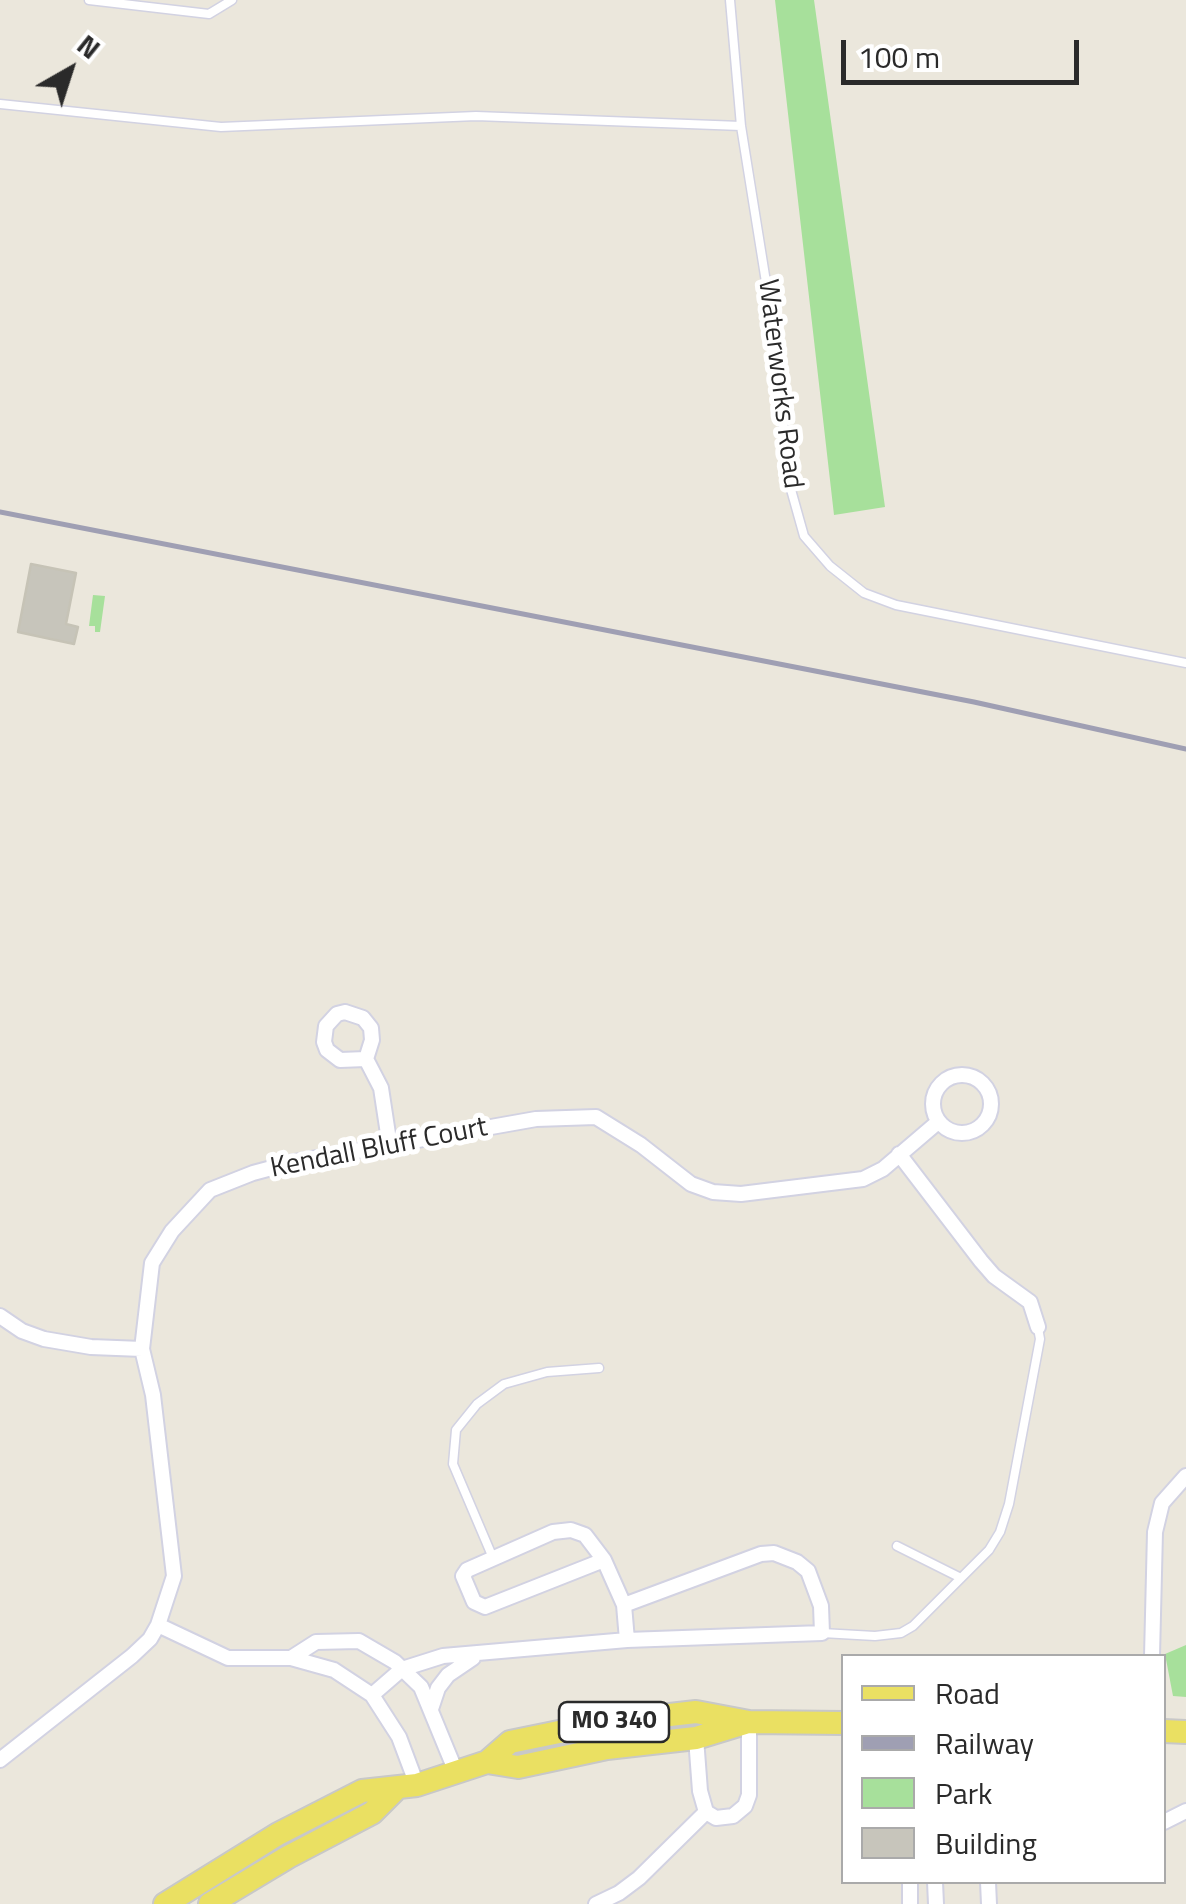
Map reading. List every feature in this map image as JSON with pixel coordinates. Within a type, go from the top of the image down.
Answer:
[{"type":"main road","name":"MO 340","points":[[165,1904],[229,1862],[362,1791],[406,1787],[487,1762],[510,1742],[624,1720],[696,1712],[748,1722],[841,1723]]},
{"type":"main road","name":"MO 340","points":[[487,1762],[518,1768],[607,1748],[696,1738],[748,1722]]},
{"type":"main road","name":"MO 340","points":[[210,1904],[288,1857],[372,1814],[406,1787]]},
{"type":"street","points":[[366,1059],[381,1088],[390,1146]]},
{"type":"street","points":[[968,1075],[982,1082],[991,1100],[984,1124],[958,1133],[938,1122],[933,1102],[944,1081],[968,1075]]},
{"type":"street","name":"Kendall Bluff Court","points":[[0,1760],[132,1656],[158,1625],[174,1576],[153,1395],[142,1349],[152,1263],[172,1231],[210,1190],[253,1172],[294,1162],[536,1119],[596,1118],[641,1145],[690,1184],[714,1192],[741,1194],[864,1179],[883,1169],[938,1122]]},
{"type":"street","points":[[899,1154],[994,1276],[1030,1302],[1038,1326]]},
{"type":"street","points":[[0,1316],[22,1332],[44,1339],[91,1348],[142,1349]]},
{"type":"street","points":[[1152,1654],[1154,1532],[1162,1502],[1186,1476]]},
{"type":"street","points":[[604,1560],[485,1606],[474,1602],[463,1576],[467,1570],[553,1532],[571,1530],[584,1534],[604,1560],[624,1605],[627,1640]]},
{"type":"street","points":[[372,1695],[402,1669],[444,1656],[627,1640],[822,1633],[822,1606],[808,1571],[774,1553],[761,1554],[624,1605]]},
{"type":"street","points":[[158,1625],[228,1658],[292,1658],[334,1670],[372,1695],[399,1737],[406,1787]]},
{"type":"street","points":[[292,1658],[316,1642],[359,1641],[378,1650],[421,1688],[456,1772]]},
{"type":"street","points":[[431,1709],[438,1688],[448,1675],[481,1654]]},
{"type":"street","points":[[706,1812],[724,1818],[734,1816],[745,1806],[750,1771],[748,1722]]},
{"type":"street","points":[[696,1738],[700,1791],[706,1812]]},
{"type":"street","points":[[596,1904],[639,1878],[706,1812]]},
{"type":"lane","points":[[89,0],[209,14],[232,0]]},
{"type":"lane","name":"Waterworks Road","points":[[730,0],[741,126],[770,306],[790,486],[804,536],[830,566],[864,593],[896,604],[1186,662]]},
{"type":"lane","points":[[0,104],[221,127],[476,116],[741,126]]},
{"type":"lane","points":[[822,1633],[901,1634],[989,1550],[1000,1532],[1040,1338],[1038,1326]]},
{"type":"lane","points":[[494,1558],[453,1464],[456,1430],[477,1404],[504,1384],[547,1372],[599,1368]]},
{"type":"lane","points":[[897,1546],[961,1578]]},
{"type":"green space","points":[[775,0],[814,0],[885,507],[834,515]]},
{"type":"green space","points":[[93,595],[105,596],[100,632],[89,626]]},
{"type":"green space","points":[[1186,1645],[1186,1697],[1173,1696],[1165,1654]]},
{"type":"building","points":[[31,564],[76,573],[66,624],[78,627],[74,644],[18,632]]},
{"type":"railway","points":[[0,512],[974,702],[1186,749]]}]
